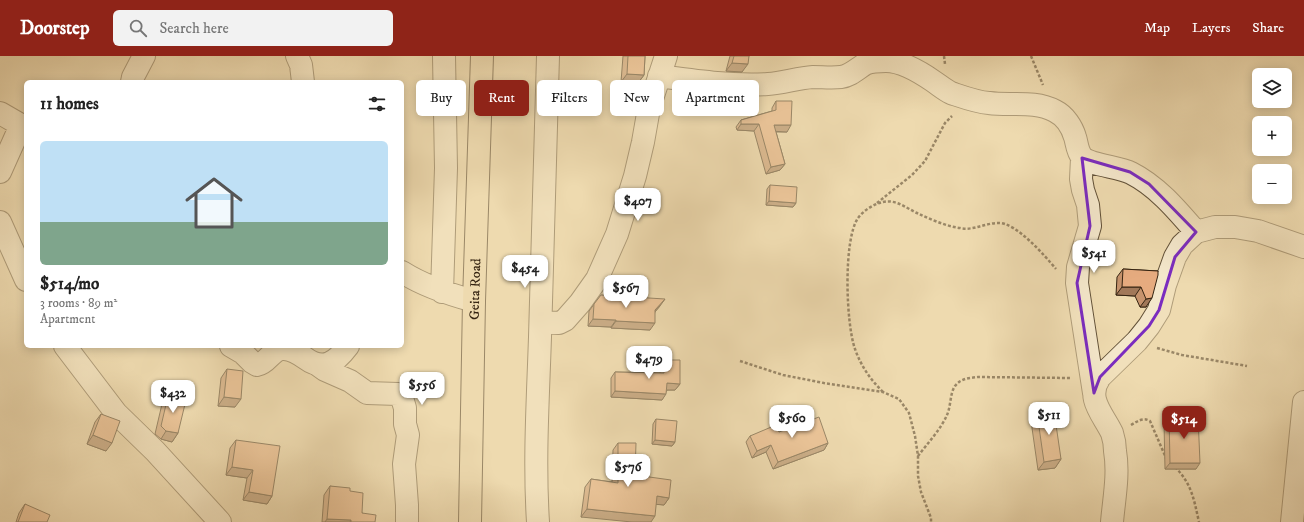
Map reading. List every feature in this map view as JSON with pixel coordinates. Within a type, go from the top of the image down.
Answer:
[{"type":"highway","name":"Geita Road","points":[[470,522],[474,301],[482,56]]},
{"type":"street","points":[[132,80],[144,56]]},
{"type":"street","points":[[297,56],[301,65],[303,80]]},
{"type":"street","points":[[442,292],[446,168],[444,56]]},
{"type":"street","points":[[538,522],[535,458],[541,322],[548,56]]},
{"type":"street","points":[[541,322],[559,323],[564,320],[580,303],[597,279],[617,234],[635,176],[649,108],[666,56]]},
{"type":"street","points":[[659,76],[716,84],[770,84],[812,77],[841,77],[848,75],[866,64],[876,61],[888,61],[906,66],[926,76],[948,92],[970,99],[988,103],[1038,105],[1055,111],[1063,116],[1075,136],[1078,150],[1082,158],[1081,179],[1088,204],[1090,226],[1078,267],[1077,284],[1095,402],[1112,435],[1116,453],[1116,481],[1112,522]]},
{"type":"street","points":[[0,113],[23,126],[0,172]]},
{"type":"street","points":[[1082,158],[1130,172],[1149,184],[1171,204],[1196,232]]},
{"type":"street","points":[[0,222],[24,276]]},
{"type":"street","points":[[1092,386],[1138,341],[1149,326],[1159,310],[1165,285],[1175,257],[1182,245],[1196,232],[1215,227],[1235,227],[1258,231],[1304,247]]},
{"type":"street","points":[[404,273],[425,285],[442,292],[474,301]]},
{"type":"street","points":[[67,348],[116,413],[155,451],[220,522]]},
{"type":"street","points":[[234,348],[257,365],[262,363],[276,350],[284,349],[295,351],[308,360],[318,364],[325,370],[350,381],[367,392],[398,394],[402,398],[405,408],[405,424],[408,435],[404,464],[407,522]]},
{"type":"street","points":[[318,364],[328,364],[334,361],[346,348]]},
{"type":"street","points":[[1292,522],[1304,402]]},
{"type":"path","points":[[882,392],[870,379],[862,366],[855,349],[849,327],[848,275],[853,231],[858,218],[865,211],[912,175],[925,161],[945,123],[970,99]]},
{"type":"path","points":[[875,204],[885,201],[896,202],[948,226],[960,228],[969,229],[985,224],[1005,223],[1011,225],[1058,270]]},
{"type":"path","points":[[1138,341],[1160,350],[1247,366]]},
{"type":"path","points":[[740,361],[783,375],[882,392],[899,399],[909,413],[915,436],[918,456],[918,476],[921,492],[931,518],[931,522]]},
{"type":"path","points":[[918,456],[944,422],[954,387],[960,381],[978,377],[1060,377],[1092,386]]},
{"type":"path","points":[[1112,435],[1139,420],[1147,419],[1153,427],[1161,450],[1166,459]]},
{"type":"path","points":[[1172,464],[1183,475],[1190,486],[1199,522]]},
{"type":"highlighted area","points":[[1082,158],[1130,172],[1149,184],[1196,232],[1175,257],[1159,310],[1149,326],[1100,377],[1094,393],[1077,283],[1090,226]]},
{"type":"building","points":[[628,56],[645,56],[644,75],[627,74]]},
{"type":"building","points":[[734,56],[749,56],[748,64],[732,63]]},
{"type":"building","points":[[776,101],[792,101],[791,125],[774,125],[785,164],[771,167],[759,124],[741,124],[741,120],[776,110]]},
{"type":"building","points":[[770,185],[797,187],[796,203],[769,201]]},
{"type":"building","points":[[1123,269],[1158,271],[1152,298],[1146,299],[1141,287],[1122,287]]},
{"type":"building","points":[[601,295],[665,299],[655,310],[655,323],[593,319],[594,304]]},
{"type":"building","points":[[664,360],[680,360],[680,384],[667,383],[666,394],[615,391],[615,372],[664,373]]},
{"type":"building","points":[[227,369],[243,371],[241,399],[224,397]]},
{"type":"building","points":[[168,396],[186,400],[178,433],[166,431],[161,426]]},
{"type":"building","points":[[1054,411],[1061,459],[1044,462],[1037,413]]},
{"type":"building","points":[[101,414],[120,421],[112,443],[93,435]]},
{"type":"building","points":[[1169,416],[1198,416],[1200,463],[1170,463]]},
{"type":"building","points":[[819,417],[828,443],[778,462],[771,445],[757,451],[750,436],[776,425],[779,432]]},
{"type":"building","points":[[656,419],[677,421],[675,442],[655,440]]},
{"type":"building","points":[[236,440],[280,446],[272,496],[249,492],[253,470],[232,467]]},
{"type":"building","points":[[618,443],[636,443],[635,475],[671,480],[669,498],[657,496],[655,516],[587,509],[591,479],[618,483]]},
{"type":"building","points":[[330,486],[350,488],[350,491],[363,493],[362,513],[376,515],[375,522],[351,522],[351,520],[327,519]]},
{"type":"building","points":[[25,504],[50,515],[47,522],[18,522]]}]
